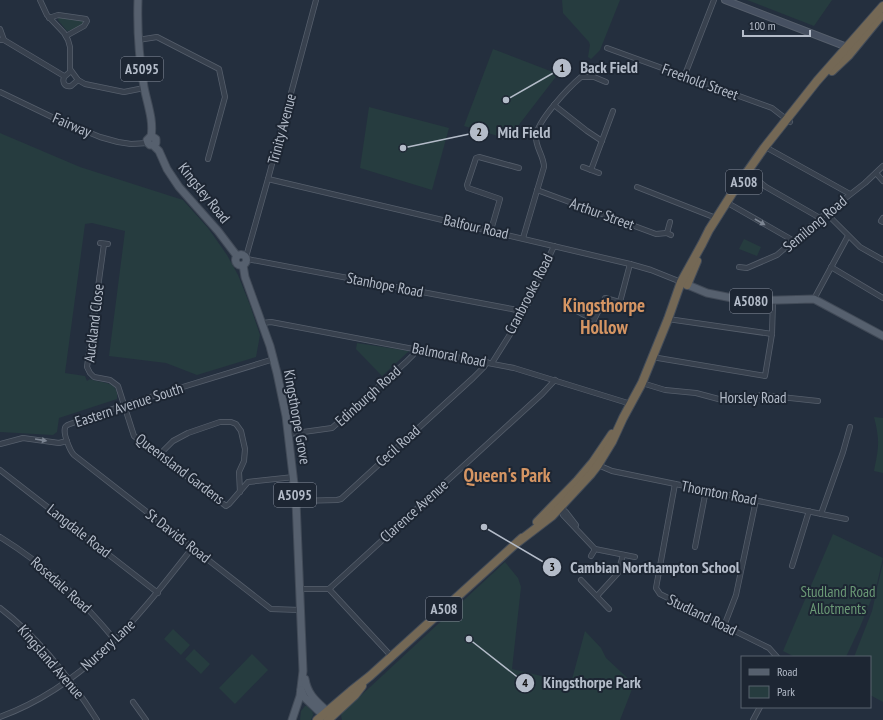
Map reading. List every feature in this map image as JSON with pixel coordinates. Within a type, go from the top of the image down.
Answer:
[{"type":"highway","name":"A508","points":[[564,499],[568,490],[591,469],[612,442],[642,383],[668,318],[702,244],[716,218],[769,149],[817,81],[883,6]]},
{"type":"highway","name":"A508","points":[[702,244],[712,234],[746,172],[816,90],[882,17]]},
{"type":"highway","points":[[847,47],[850,47],[864,33],[868,32]]},
{"type":"highway","name":"A508","points":[[327,717],[355,695],[370,676],[549,514],[591,474],[595,463]]},
{"type":"highway","points":[[549,514],[557,506],[563,512],[565,508],[564,499]]},
{"type":"main road","name":"A5095","points":[[138,0],[138,40],[144,88],[151,119],[151,141]]},
{"type":"main road","name":"Kingsley Road","points":[[151,141],[159,151],[167,169],[179,187],[238,256],[236,258],[237,263],[240,265],[245,260]]},
{"type":"main road","name":"Kingsthorpe Grove","points":[[245,260],[245,277],[263,323],[274,359],[289,434],[294,477],[303,671],[301,690],[292,720]]},
{"type":"main road","name":"A5080","points":[[684,283],[707,293],[748,300],[814,299],[883,336]]},
{"type":"main road","name":"A5095","points":[[303,671],[308,691],[327,717]]},
{"type":"main road","points":[[301,690],[304,697],[327,717]]},
{"type":"street","points":[[40,0],[49,18],[66,36],[70,47],[70,69],[78,80],[85,84],[124,92],[144,88]]},
{"type":"street","name":"Trinity Avenue","points":[[245,260],[316,0]]},
{"type":"street","points":[[684,77],[714,0]]},
{"type":"street","points":[[725,0],[847,47]]},
{"type":"street","points":[[49,18],[58,15],[86,19],[87,21],[84,26],[66,36]]},
{"type":"street","points":[[0,29],[2,40],[64,76]]},
{"type":"street","points":[[138,40],[157,37],[219,68],[225,96],[208,159]]},
{"type":"street","name":"Freehold Street","points":[[607,48],[772,108],[790,120]]},
{"type":"street","points":[[70,69],[64,76],[64,83],[68,86],[73,85],[78,80]]},
{"type":"street","points":[[523,238],[544,167],[544,162],[536,142],[536,135],[539,128],[554,105],[581,77],[594,77],[606,82]]},
{"type":"street","name":"Fairway","points":[[0,92],[67,124],[109,140],[131,144],[151,141]]},
{"type":"street","points":[[554,105],[602,141]]},
{"type":"street","points":[[591,170],[613,111]]},
{"type":"street","points":[[769,149],[850,194]]},
{"type":"street","points":[[491,230],[500,199],[468,188],[467,185],[476,158],[479,157],[519,168]]},
{"type":"street","points":[[508,165],[510,159]]},
{"type":"street","name":"Semilong Road","points":[[739,268],[747,268],[777,255],[883,166]]},
{"type":"street","points":[[583,167],[599,173]]},
{"type":"street","points":[[876,173],[883,181]]},
{"type":"street","points":[[750,174],[766,187],[820,218]]},
{"type":"street","name":"Balfour Road","points":[[268,179],[491,230],[630,264],[651,270],[684,283]]},
{"type":"street","points":[[637,187],[716,218]]},
{"type":"street","name":"Arthur Street","points":[[537,190],[656,234],[669,234],[670,222]]},
{"type":"street","points":[[728,203],[794,241]]},
{"type":"street","points":[[826,213],[860,247],[883,260]]},
{"type":"street","points":[[883,218],[881,221],[883,222]]},
{"type":"street","points":[[814,299],[848,236]]},
{"type":"street","name":"Auckland Close","points":[[104,244],[87,367],[94,377],[110,380],[117,384],[124,405]]},
{"type":"street","name":"Cranbrooke Road","points":[[489,363],[524,312],[554,246]]},
{"type":"street","name":"Stanhope Road","points":[[245,260],[524,312]]},
{"type":"street","points":[[620,302],[630,264]]},
{"type":"street","points":[[831,267],[883,298]]},
{"type":"street","points":[[575,310],[594,320],[605,298],[630,305]]},
{"type":"street","points":[[652,357],[765,376],[772,334],[773,300]]},
{"type":"street","points":[[668,318],[772,334]]},
{"type":"street","name":"Balmoral Road","points":[[263,323],[271,322],[514,368],[631,404]]},
{"type":"street","name":"Edinburgh Road","points":[[289,434],[332,428],[406,362],[413,355],[416,349]]},
{"type":"street","name":"Eastern Avenue South","points":[[0,444],[27,438],[59,443],[67,441],[64,430],[67,425],[124,405],[274,359]]},
{"type":"street","name":"Cecil Road","points":[[296,501],[337,500],[341,498],[489,363]]},
{"type":"street","name":"Clarence Avenue","points":[[328,589],[542,394],[555,380]]},
{"type":"street","name":"Horsley Road","points":[[642,383],[665,390],[696,394],[726,401],[739,401],[762,396],[818,401]]},
{"type":"street","name":"Queensland Gardens","points":[[124,405],[134,436],[226,506],[248,482]]},
{"type":"street","points":[[159,455],[173,441],[188,433],[220,422],[231,422],[236,424],[241,431],[245,450],[244,461],[238,472],[240,492]]},
{"type":"street","points":[[821,514],[843,452],[850,427]]},
{"type":"street","name":"St Davids Road","points":[[67,441],[70,450],[74,455],[271,609],[300,610]]},
{"type":"street","name":"Thornton Road","points":[[595,463],[612,471],[846,519]]},
{"type":"street","name":"Langdale Road","points":[[0,470],[158,593]]},
{"type":"street","points":[[238,477],[248,482],[294,477]]},
{"type":"street","name":"Studland Road","points":[[675,484],[656,588],[660,594],[769,648],[776,656]]},
{"type":"street","points":[[695,547],[706,490]]},
{"type":"street","points":[[724,626],[736,595],[756,500]]},
{"type":"street","points":[[792,566],[809,511]]},
{"type":"street","points":[[563,512],[595,549],[635,557]]},
{"type":"street","name":"Rosedale Road","points":[[0,537],[30,557],[59,580],[87,607],[115,640]]},
{"type":"street","name":"Nursery Lane","points":[[0,717],[27,704],[69,680],[90,663],[139,615],[193,548]]},
{"type":"street","points":[[591,556],[595,549]]},
{"type":"street","points":[[597,596],[618,573],[623,555]]},
{"type":"street","points":[[581,580],[609,609]]},
{"type":"street","points":[[300,589],[328,589],[392,657]]},
{"type":"street","name":"Kingsland Avenue","points":[[0,608],[33,637],[69,680],[97,720]]},
{"type":"street","points":[[133,702],[146,720]]},
{"type":"street","points":[[753,720],[759,708]]},
{"type":"green space","points":[[562,0],[620,0],[600,50],[591,59],[588,57],[589,42],[563,13]]},
{"type":"green space","points":[[747,0],[832,0],[814,26]]},
{"type":"green space","points":[[59,17],[81,19],[84,22],[79,28],[67,31],[58,20]]},
{"type":"green space","points":[[493,49],[558,74],[508,139],[464,126]]},
{"type":"green space","points":[[369,107],[449,128],[432,190],[360,168]]},
{"type":"green space","points":[[0,133],[80,167],[183,200],[208,228],[227,255],[238,275],[260,335],[256,357],[197,375],[166,363],[109,356],[125,231],[92,223],[85,224],[65,373],[85,376],[87,381],[90,379],[110,384],[116,389],[117,399],[59,418],[57,432],[53,435],[0,432]]},
{"type":"green space","points":[[744,239],[761,247],[757,256],[739,249]]},
{"type":"green space","points":[[357,343],[409,351],[382,376],[356,349]]},
{"type":"green space","points":[[874,417],[883,418],[883,473],[874,471],[878,444]]},
{"type":"green space","name":"Studland Road Allotments","points":[[833,534],[883,558],[876,588],[846,656],[793,656],[783,651]]},
{"type":"green space","points":[[505,562],[518,578],[521,587],[512,669],[571,683],[585,631],[601,648],[606,658],[634,684],[620,720],[342,720],[342,713]]},
{"type":"green space","points":[[883,562],[883,702],[871,696],[871,656],[854,656],[872,611]]},
{"type":"green space","points":[[173,629],[190,645],[181,655],[164,639]]},
{"type":"green space","points":[[194,649],[210,664],[201,674],[185,659]]},
{"type":"green space","points":[[252,654],[268,670],[235,704],[219,688]]},
{"type":"green space","points":[[305,706],[313,712],[312,714],[314,713],[311,720],[300,720],[301,711]]},
{"type":"place","name":"Back Field","points":[[506,100]]},
{"type":"place","name":"Mid Field","points":[[403,148]]},
{"type":"place","name":"Cambian Northampton School","points":[[484,527]]},
{"type":"place","name":"Kingsthorpe Park","points":[[469,639]]},
{"type":"district","name":"Kingsthorpe Hollow","points":[[604,316]]},
{"type":"district","name":"Queen's Park","points":[[507,475]]}]
